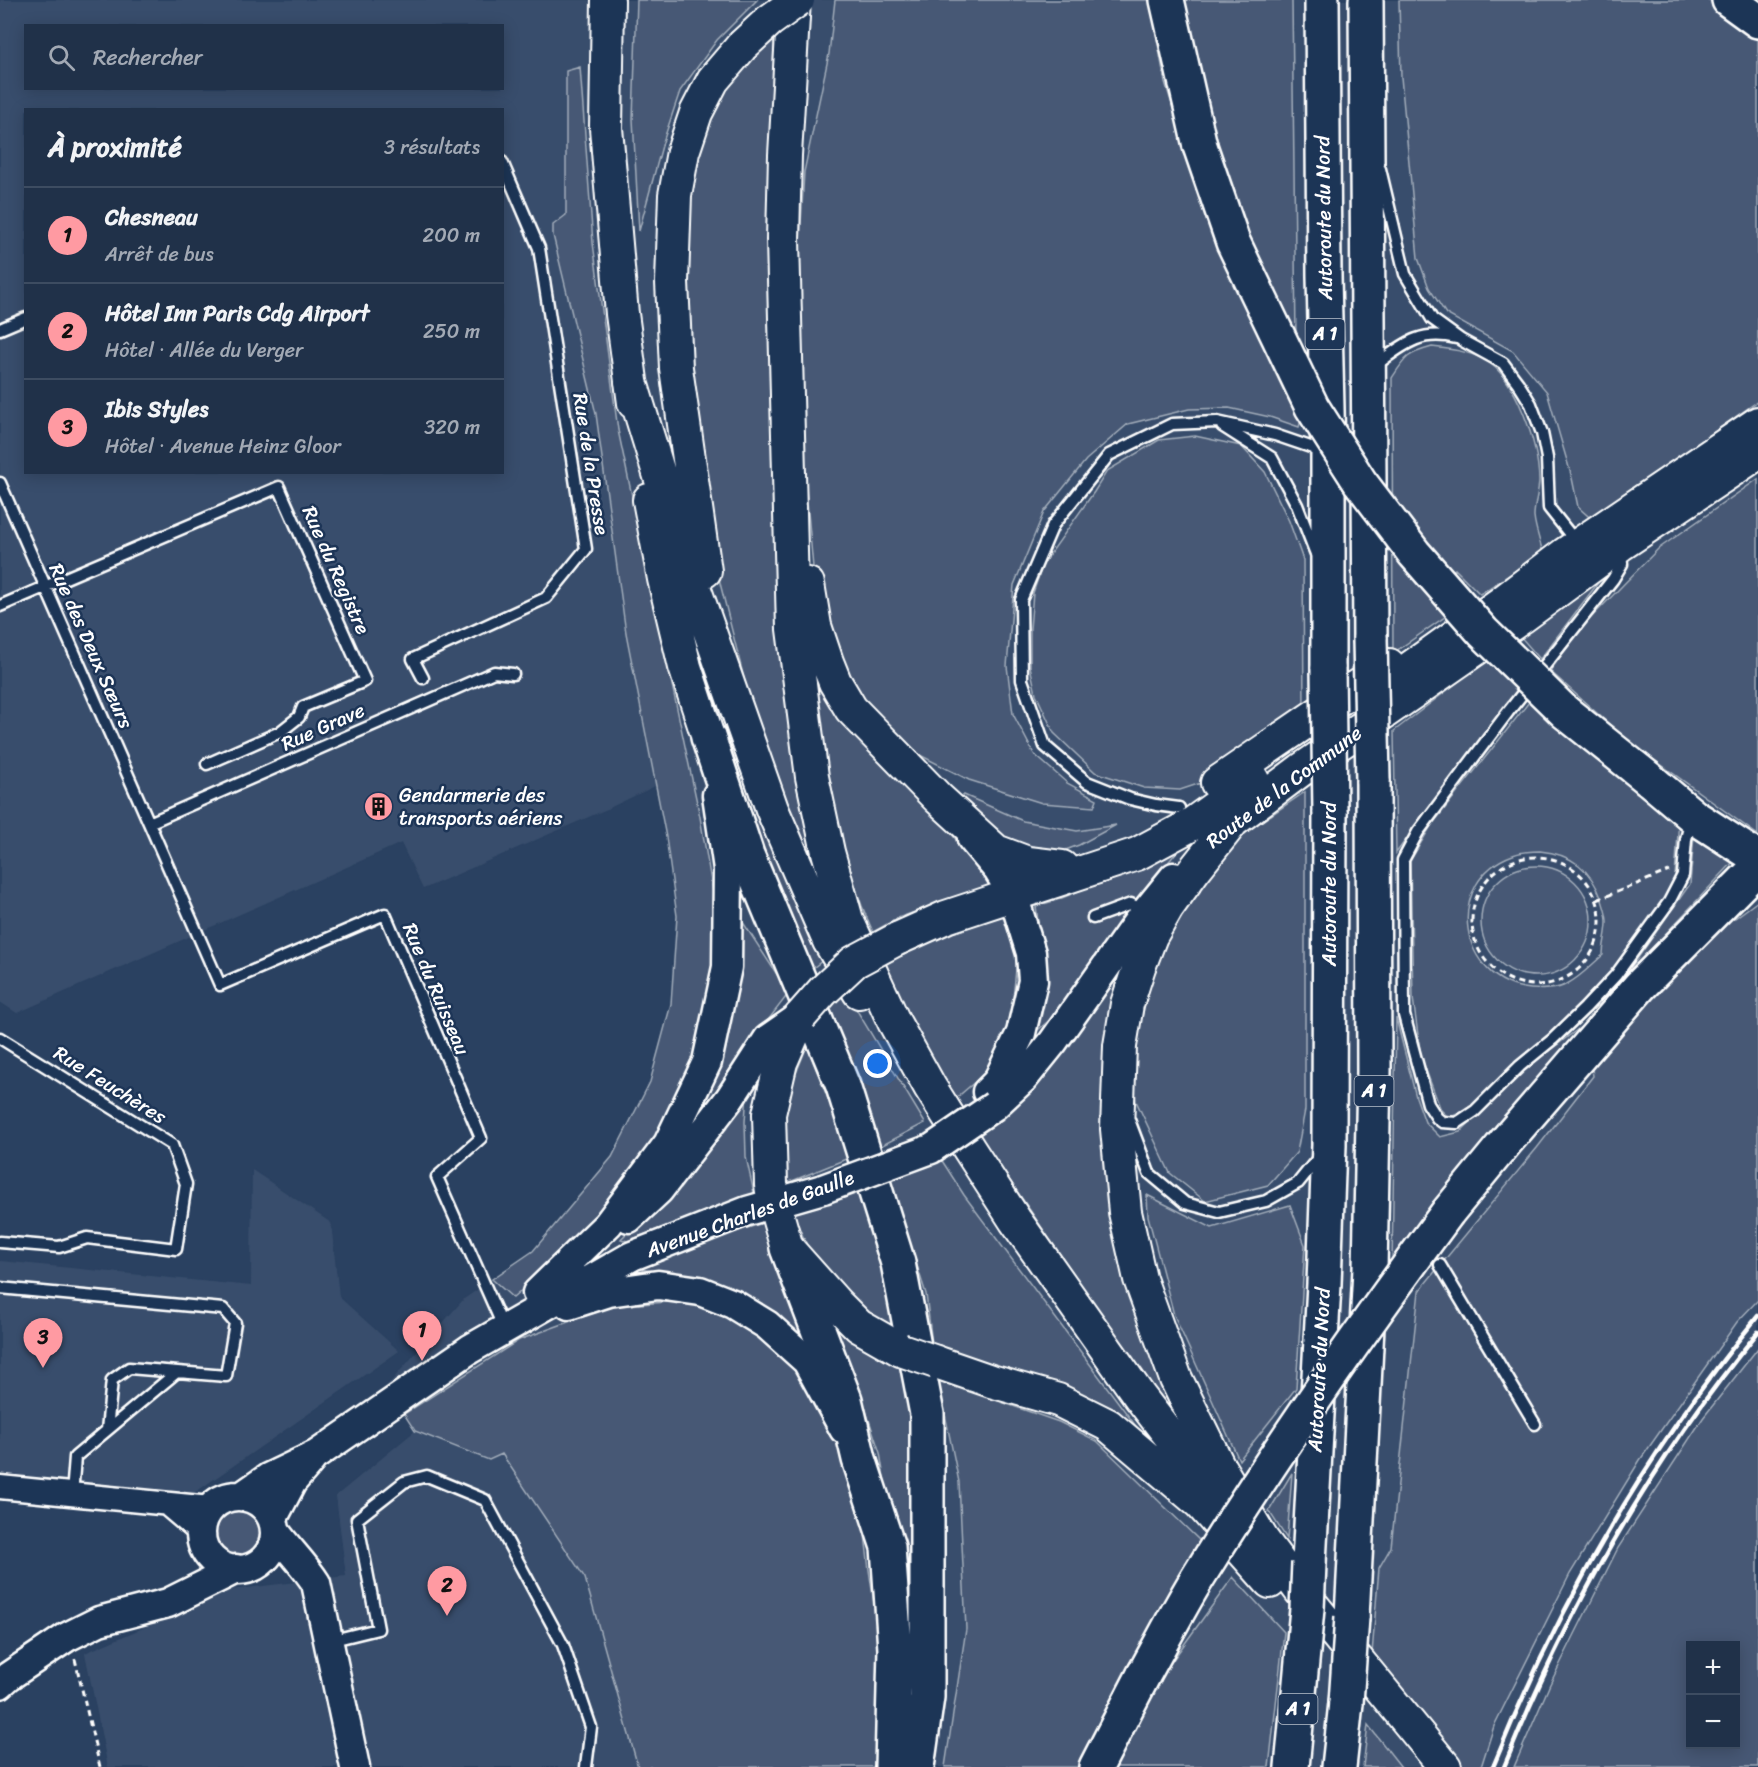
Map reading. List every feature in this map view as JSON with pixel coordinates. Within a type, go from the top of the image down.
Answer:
[{"type":"highway","points":[[1167,0],[1200,146],[1233,242],[1312,407],[1360,482],[1414,553],[1484,632],[1565,711],[1694,816],[1758,858]]},
{"type":"highway","name":"Autoroute du Nord","points":[[1292,1767],[1307,1609],[1329,1145],[1328,453],[1322,0]]},
{"type":"highway","name":"A 1","points":[[1339,1767],[1352,1617],[1370,1269],[1374,1071],[1366,0]]},
{"type":"highway","points":[[1729,0],[1758,21]]},
{"type":"highway","points":[[708,737],[747,855],[843,1086],[898,1263],[927,1414],[927,1697],[916,1767]]},
{"type":"highway","points":[[1096,1767],[1199,1575],[1278,1451],[1351,1344],[1448,1212],[1621,1008],[1696,928],[1758,867]]},
{"type":"highway","points":[[787,1248],[845,1400],[860,1459],[888,1547],[895,1649],[892,1767]]},
{"type":"main road","points":[[608,0],[606,128],[621,304],[631,382],[646,486],[664,579],[686,667],[708,737]]},
{"type":"main road","points":[[746,737],[704,565],[676,368],[672,282],[675,195],[682,152],[696,113],[712,80],[742,46],[796,0]]},
{"type":"main road","points":[[796,0],[785,155],[783,240],[793,629],[812,777],[828,852],[847,920],[894,1022],[930,1087],[1015,1220],[1140,1397],[1223,1506],[1262,1539]]},
{"type":"main road","points":[[783,240],[817,0]]},
{"type":"main road","points":[[631,382],[694,587],[746,737],[772,809],[829,941],[932,1119],[981,1195],[1093,1357],[1190,1482],[1200,1503]]},
{"type":"main road","points":[[789,471],[815,626],[835,682],[851,710],[938,798],[996,850],[1053,876],[1137,854],[1189,826],[1501,603],[1571,549],[1758,423]]},
{"type":"main road","name":"Route de la Commune","points":[[1233,821],[1301,770],[1522,617],[1620,545],[1751,460]]},
{"type":"main road","points":[[1419,1767],[1282,1596],[1200,1503],[1108,1425],[1058,1400],[991,1381],[901,1350],[859,1326],[836,1303],[787,1248],[774,1203],[769,1153],[768,1060],[823,991],[854,963],[897,939],[946,917],[1013,895],[1121,845],[1179,808],[1490,595],[1571,549]]},
{"type":"main road","points":[[1233,821],[1167,908],[1151,936],[1127,1004],[1119,1046],[1117,1129],[1125,1212],[1140,1279],[1176,1379],[1218,1465],[1262,1539],[1300,1590],[1445,1767]]},
{"type":"street","name":"Avenue Charles de Gaulle","points":[[508,1322],[608,1224],[668,1144],[707,1062],[727,967],[728,869],[708,737]]},
{"type":"street","points":[[938,798],[998,870],[1013,895],[1031,952],[1033,981],[1021,1033],[990,1099]]},
{"type":"street","name":"Route de la Commune","points":[[892,1162],[931,1149],[990,1099],[1024,1078],[1053,1042],[1145,912],[1182,867],[1233,821]]},
{"type":"street","name":"Avenue Charles de Gaulle","points":[[537,1293],[602,1242],[659,1190],[730,1098],[768,1060]]},
{"type":"street","name":"Avenue Charles de Gaulle","points":[[242,1496],[268,1479],[316,1455],[508,1322],[632,1256],[747,1211],[823,1189],[892,1162]]},
{"type":"street","name":"Avenue Charles de Gaulle","points":[[508,1322],[609,1292],[658,1286],[699,1291],[733,1304],[767,1325],[807,1361],[860,1459]]},
{"type":"street","name":"Avenue Charles de Gaulle","points":[[274,1524],[292,1482],[316,1455]]},
{"type":"street","points":[[0,1487],[168,1505],[205,1530],[210,1558],[218,1564],[276,1570],[302,1582],[320,1600]]},
{"type":"street","points":[[185,1595],[197,1575],[205,1530],[224,1499],[242,1496],[261,1503],[268,1510],[288,1549],[316,1583],[355,1767]]},
{"type":"street","points":[[0,1684],[67,1637],[99,1620],[168,1604],[264,1559],[272,1550],[275,1539],[274,1524]]},
{"type":"lane","points":[[1367,113],[1405,274],[1432,319],[1461,340],[1503,363],[1518,383],[1531,405],[1542,433],[1547,458],[1549,508],[1571,549]]},
{"type":"lane","name":"Rue de la Presse","points":[[423,678],[413,658],[546,598],[586,549],[539,248],[504,167]]},
{"type":"lane","points":[[0,329],[24,319]]},
{"type":"lane","points":[[1368,371],[1419,337],[1440,334],[1461,340]]},
{"type":"lane","points":[[1179,808],[1130,800],[1088,782],[1045,746],[1022,680],[1021,600],[1053,525],[1109,455],[1172,424],[1217,422],[1275,435],[1328,453]]},
{"type":"lane","points":[[1217,422],[1272,458],[1297,505],[1310,538],[1327,600]]},
{"type":"lane","name":"Rue des Deux Sœurs","points":[[0,483],[149,823]]},
{"type":"lane","name":"Rue du Registre","points":[[0,606],[279,487],[365,681],[303,707],[299,717],[280,732],[207,764]]},
{"type":"lane","points":[[1620,545],[1622,564],[1613,579],[1508,712],[1425,823],[1404,860],[1404,1015],[1428,1104],[1437,1118],[1442,1122],[1457,1123],[1476,1111],[1520,1066],[1553,1039],[1585,1008],[1616,975],[1669,902],[1683,875],[1686,839],[1694,816]]},
{"type":"lane","name":"Rue Grave","points":[[149,823],[494,672],[513,674]]},
{"type":"lane","name":"Rue du Ruisseau","points":[[149,823],[220,985],[385,915],[481,1138],[437,1177],[508,1322]]},
{"type":"lane","points":[[1093,918],[1131,904],[1145,912]]},
{"type":"lane","name":"Rue Feuchères","points":[[0,1038],[172,1145],[186,1184],[177,1249],[87,1238],[58,1247],[0,1242]]},
{"type":"lane","points":[[1118,1092],[1149,1173],[1185,1203],[1219,1212],[1266,1201],[1298,1183],[1329,1145]]},
{"type":"lane","points":[[1440,1265],[1535,1424]]},
{"type":"lane","points":[[0,1288],[223,1309],[235,1323],[226,1376],[129,1368],[112,1380],[107,1430]]},
{"type":"lane","points":[[72,1495],[75,1457],[177,1372]]},
{"type":"lane","points":[[329,1641],[378,1629],[357,1519],[404,1482],[427,1476],[485,1500],[563,1646],[591,1727],[586,1767]]},
{"type":"path","points":[[1535,857],[1551,859],[1566,865],[1579,874],[1589,886],[1596,900],[1600,916],[1599,932],[1594,947],[1586,961],[1574,972],[1560,980],[1545,984],[1513,981],[1487,963],[1478,949],[1473,934],[1472,918],[1481,888],[1491,875],[1519,859],[1535,857]]},
{"type":"path","points":[[1596,900],[1672,870]]},
{"type":"path","points":[[67,1637],[76,1662],[100,1767]]},
{"type":"shaded area","points":[[0,0],[1758,0],[1758,1767],[108,1767],[85,1653],[231,1590],[346,1576],[336,1496],[415,1431],[386,1387],[464,1299],[533,1251],[612,1157],[650,1082],[671,1004],[677,916],[666,837],[655,786],[423,889],[401,843],[17,1013],[0,1002]]},
{"type":"shaded area","points":[[637,0],[757,0],[717,40],[680,91],[663,142],[639,231],[633,119]]},
{"type":"shaded area","points":[[835,0],[1150,0],[1165,82],[1193,172],[1302,417],[1299,427],[1270,417],[1229,408],[1189,409],[1128,424],[1086,460],[1044,512],[1014,585],[1007,666],[1013,714],[1034,754],[1067,783],[1097,799],[1094,807],[1042,803],[969,780],[914,752],[883,726],[850,683],[825,623],[813,567],[801,435],[797,294],[804,172],[829,54]]},
{"type":"shaded area","points":[[1177,0],[1292,0],[1296,339],[1250,242],[1214,141]]},
{"type":"shaded area","points":[[1399,0],[1715,0],[1758,30],[1758,401],[1691,448],[1596,523],[1578,507],[1547,392],[1513,351],[1446,314],[1429,288],[1418,258],[1401,77]]},
{"type":"shaded area","points":[[774,31],[769,239],[770,380],[777,597],[793,757],[815,868],[782,791],[751,706],[720,583],[686,369],[687,186],[701,126],[735,70]]},
{"type":"shaded area","points":[[580,67],[593,243],[618,430],[700,817],[713,893],[717,954],[693,1064],[669,1120],[592,1224],[558,1259],[513,1298],[492,1279],[533,1251],[612,1157],[650,1082],[671,1004],[677,916],[666,837],[626,633],[596,414],[553,235],[553,225],[566,215],[566,71]]},
{"type":"shaded area","points":[[1432,347],[1466,352],[1485,360],[1507,381],[1516,397],[1530,431],[1538,466],[1539,484],[1534,516],[1543,553],[1480,594],[1455,569],[1426,587],[1449,614],[1393,653],[1392,378],[1408,357]]},
{"type":"shaded area","points":[[1195,436],[1241,446],[1265,472],[1289,521],[1303,560],[1304,714],[1210,780],[1180,790],[1144,788],[1095,772],[1054,733],[1036,694],[1030,666],[1033,593],[1043,564],[1107,471],[1159,440]]},
{"type":"shaded area","points":[[1758,479],[1758,835],[1627,740],[1550,671],[1583,626],[1658,549]]},
{"type":"shaded area","points":[[1601,579],[1540,659],[1519,635]]},
{"type":"shaded area","points":[[689,594],[827,957],[809,971],[717,730],[691,641]]},
{"type":"shaded area","points":[[1491,657],[1520,687],[1396,853],[1394,731]]},
{"type":"shaded area","points":[[816,664],[843,716],[948,829],[990,885],[898,918],[873,932],[837,836],[808,665]]},
{"type":"shaded area","points":[[1533,697],[1679,819],[1675,876],[1665,900],[1610,974],[1566,1021],[1502,1077],[1474,1106],[1449,1118],[1441,1110],[1421,1057],[1413,998],[1410,861],[1431,826]],"holes":[[[1530,851],[1551,853],[1579,865],[1597,889],[1607,919],[1603,955],[1577,978],[1563,986],[1531,989],[1506,982],[1487,969],[1474,950],[1468,929],[1468,907],[1476,885],[1491,868],[1520,853]]]},
{"type":"shaded area","points":[[1305,792],[1305,1110],[1297,1152],[1268,1185],[1205,1201],[1170,1173],[1136,1101],[1131,1055],[1143,1013],[1156,951],[1191,890],[1246,832]]},
{"type":"shaded area","points":[[964,795],[1023,821],[1077,831],[1116,825],[1079,845],[1055,854],[1008,846],[958,801]]},
{"type":"shaded area","points":[[1694,835],[1735,860],[1623,979],[1690,884]]},
{"type":"shaded area","points":[[1178,850],[1124,919],[1061,1010],[1038,1030],[1044,1005],[1045,977],[1036,906],[1057,900]]},
{"type":"shaded area","points":[[1536,866],[1557,870],[1575,882],[1587,900],[1591,921],[1587,942],[1575,960],[1557,972],[1536,976],[1515,972],[1497,960],[1485,942],[1481,921],[1485,900],[1497,882],[1515,870]]},
{"type":"shaded area","points":[[1758,901],[1758,1300],[1737,1322],[1640,1460],[1570,1574],[1494,1726],[1481,1767],[1462,1767],[1372,1654],[1379,1568],[1391,1547],[1419,1291],[1593,1076],[1591,1062],[1724,916],[1735,918]]},
{"type":"shaded area","points":[[735,910],[789,993],[728,1072],[683,1144]]},
{"type":"shaded area","points":[[1004,912],[1010,925],[1017,959],[1013,999],[1003,1043],[984,1074],[955,1099],[879,960],[913,944]]},
{"type":"shaded area","points":[[1125,956],[1108,1200],[1121,1271],[1149,1345],[1178,1409],[1172,1414],[1135,1364],[976,1131]]},
{"type":"shaded area","points":[[844,989],[925,1123],[879,1147],[824,1012]]},
{"type":"shaded area","points":[[1396,1018],[1416,1097],[1425,1122],[1440,1137],[1460,1132],[1524,1070],[1582,1026],[1392,1264]]},
{"type":"shaded area","points":[[807,1046],[851,1157],[782,1185],[785,1101]]},
{"type":"shaded area","points":[[747,1092],[746,1157],[754,1193],[627,1241],[621,1239],[696,1162]]},
{"type":"shaded area","points":[[939,1156],[964,1195],[1153,1449],[933,1352],[926,1294],[889,1178]]},
{"type":"shaded area","points":[[252,1170],[331,1223],[339,1297],[399,1351],[194,1493],[0,1473],[0,1261],[251,1286]]},
{"type":"shaded area","points":[[862,1187],[897,1332],[862,1309],[831,1281],[811,1253],[792,1211]]},
{"type":"shaded area","points":[[1147,1195],[1212,1228],[1290,1205],[1305,1245],[1296,1388],[1239,1460],[1174,1315],[1148,1216]]},
{"type":"shaded area","points":[[763,1223],[780,1272],[829,1382],[682,1274],[637,1269],[698,1244]]},
{"type":"shaded area","points":[[682,1301],[730,1311],[774,1343],[808,1381],[847,1453],[862,1508],[879,1637],[882,1767],[638,1767],[585,1578],[502,1454],[489,1460],[415,1431],[404,1414],[519,1340],[612,1306]]},
{"type":"shaded area","points":[[818,1303],[901,1363],[915,1449],[915,1592],[908,1597],[891,1520],[880,1453],[860,1393]]},
{"type":"shaded area","points":[[1758,1348],[1758,1767],[1514,1767],[1550,1684],[1618,1548],[1703,1418]]},
{"type":"shaded area","points":[[938,1380],[1059,1422],[1097,1441],[1201,1542],[1079,1767],[945,1767],[966,1629],[959,1482]]},
{"type":"shaded area","points":[[1292,1473],[1287,1539],[1269,1511]]},
{"type":"shaded area","points":[[239,1507],[249,1509],[258,1515],[264,1524],[266,1534],[264,1544],[258,1553],[249,1559],[239,1561],[229,1559],[220,1553],[214,1544],[212,1534],[214,1524],[220,1515],[229,1509]]},
{"type":"shaded area","points":[[1233,1577],[1284,1632],[1269,1767],[1115,1767],[1159,1679]]},
{"type":"shaded area","points":[[1368,1725],[1401,1767],[1363,1767]]},
{"type":"railway","points":[[1493,1767],[1546,1647],[1608,1531],[1642,1475],[1679,1421],[1758,1316]]},
{"type":"railway","points":[[1504,1767],[1555,1652],[1615,1540],[1682,1433],[1758,1332]]},
{"type":"place","name":"Gendarmerie des transports aériens","points":[[378,806]]},
{"type":"place","name":"Chesneau","points":[[422,1361]]},
{"type":"place","name":"Ibis Styles","points":[[43,1368]]},
{"type":"place","name":"Hôtel Inn Paris Cdg Airport","points":[[447,1616]]}]
